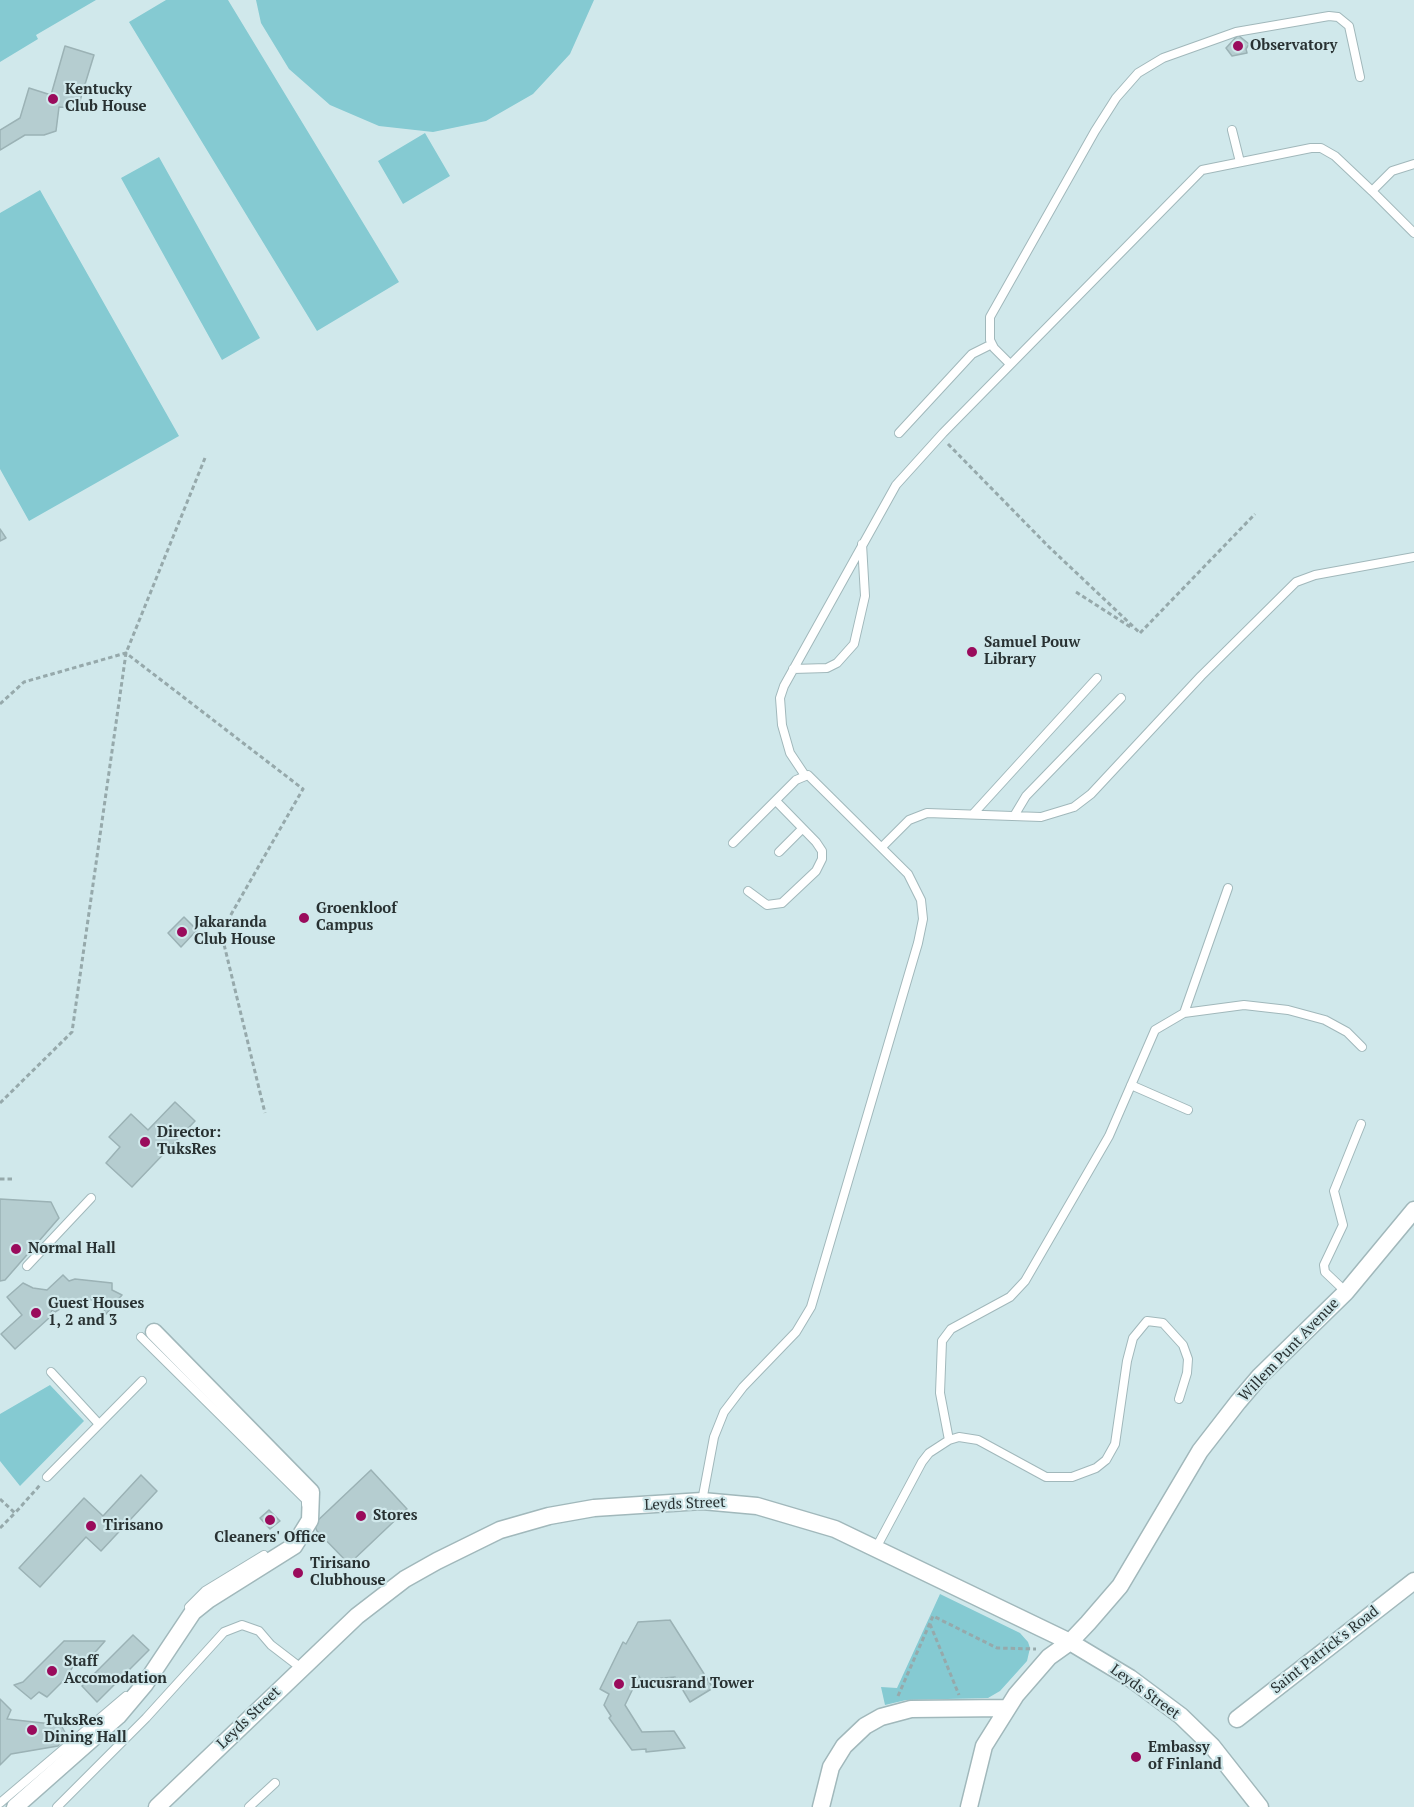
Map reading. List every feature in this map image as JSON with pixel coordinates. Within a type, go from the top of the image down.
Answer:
[{"type":"street","name":"Willem Punt Avenue","points":[[969,1807],[981,1754],[1006,1708],[1049,1657],[1064,1646],[1120,1586],[1186,1472],[1214,1432],[1260,1376],[1346,1292],[1414,1210]]},
{"type":"street","points":[[15,1807],[118,1716],[145,1684],[193,1612],[208,1600],[294,1546],[310,1520],[311,1492],[147,1335]]},
{"type":"street","name":"Leyds Street","points":[[157,1807],[357,1616],[405,1579],[500,1530],[549,1516],[594,1508],[702,1501],[738,1503],[779,1511],[835,1529],[876,1548],[1149,1691],[1181,1716],[1217,1752],[1260,1807]]},
{"type":"street","name":"Saint Patrick's Road","points":[[1237,1719],[1414,1581]]},
{"type":"street","points":[[820,1807],[831,1767],[844,1746],[865,1726],[891,1713],[911,1709],[1006,1708]]},
{"type":"lane","points":[[1010,364],[992,344],[988,325],[994,310],[1095,131],[1116,98],[1138,73],[1162,58],[1236,32],[1329,16],[1338,17],[1349,26],[1360,77]]},
{"type":"lane","points":[[1232,130],[1240,162]]},
{"type":"lane","points":[[702,1501],[712,1445],[724,1412],[743,1387],[789,1340],[811,1307],[921,933],[922,907],[916,886],[903,868],[814,780],[804,774],[790,753],[780,711],[781,692],[862,544],[896,485],[940,436],[1197,173],[1214,166],[1321,148],[1335,156],[1414,233]]},
{"type":"lane","points":[[1372,191],[1392,171],[1414,164]]},
{"type":"lane","points":[[899,433],[972,354],[992,344]]},
{"type":"lane","points":[[793,669],[827,669],[837,663],[854,644],[865,596],[862,544]]},
{"type":"lane","points":[[882,848],[901,827],[920,814],[941,812],[1041,817],[1060,813],[1084,801],[1201,676],[1296,582],[1315,575],[1414,557]]},
{"type":"lane","points":[[974,813],[1097,678]]},
{"type":"lane","points":[[1014,816],[1026,796],[1120,698]]},
{"type":"lane","points":[[733,843],[804,774]]},
{"type":"lane","points":[[748,891],[767,905],[782,903],[819,867],[822,859],[822,851],[776,801]]},
{"type":"lane","points":[[779,852],[802,829]]},
{"type":"lane","points":[[1184,1013],[1228,888]]},
{"type":"lane","points":[[949,1440],[940,1393],[942,1341],[956,1326],[1010,1297],[1025,1281],[1109,1136],[1155,1030],[1184,1013],[1244,1005],[1287,1010],[1325,1020],[1347,1032],[1362,1047]]},
{"type":"lane","points":[[1131,1085],[1188,1110]]},
{"type":"lane","points":[[1346,1292],[1325,1272],[1324,1265],[1343,1225],[1334,1191],[1361,1124]]},
{"type":"lane","points":[[27,1266],[91,1198]]},
{"type":"lane","points":[[876,1548],[922,1462],[929,1453],[949,1440],[959,1437],[978,1440],[1046,1477],[1072,1477],[1096,1468],[1106,1460],[1115,1444],[1122,1384],[1131,1348],[1138,1329],[1150,1320],[1158,1321],[1171,1329],[1183,1345],[1188,1359],[1187,1373],[1179,1399]]},
{"type":"lane","points":[[0,1803],[123,1699],[144,1674],[192,1603],[205,1591],[291,1539],[305,1515],[306,1500],[147,1335]]},
{"type":"lane","points":[[51,1372],[98,1423]]},
{"type":"lane","points":[[47,1477],[98,1423],[142,1382]]},
{"type":"lane","points":[[57,1807],[146,1718],[224,1632],[242,1625],[259,1631],[271,1645],[301,1668]]},
{"type":"lane","points":[[249,1807],[275,1783]]},
{"type":"path","points":[[940,436],[1048,546],[1140,633]]},
{"type":"path","points":[[0,1103],[72,1032],[126,653],[205,458]]},
{"type":"path","points":[[1140,633],[1255,514]]},
{"type":"path","points":[[1076,592],[1140,633]]},
{"type":"path","points":[[0,704],[24,682],[126,653]]},
{"type":"path","points":[[126,653],[303,789],[221,932],[265,1113]]},
{"type":"path","points":[[0,1179],[14,1179]]},
{"type":"path","points":[[0,1528],[47,1477]]},
{"type":"path","points":[[0,1499],[15,1513]]},
{"type":"path","points":[[891,1713],[933,1616],[997,1648],[1064,1646]]},
{"type":"path","points":[[930,1624],[964,1708]]},
{"type":"shaded area","points":[[0,0],[96,0],[36,35],[38,39],[0,62]]},
{"type":"shaded area","points":[[166,0],[228,0],[399,282],[317,331],[129,22]]},
{"type":"shaded area","points":[[256,0],[594,0],[570,54],[533,94],[486,121],[433,132],[379,126],[330,105],[289,69],[261,23]]},
{"type":"shaded area","points":[[425,133],[450,176],[403,204],[378,161]]},
{"type":"shaded area","points":[[159,157],[260,338],[222,360],[121,178]]},
{"type":"shaded area","points":[[40,190],[179,436],[29,521],[0,469],[0,213]]},
{"type":"shaded area","points":[[50,1385],[84,1421],[20,1486],[0,1461],[0,1414]]},
{"type":"shaded area","points":[[940,1594],[1020,1633],[1030,1648],[1027,1661],[1000,1691],[988,1698],[906,1700],[885,1705],[881,1687],[897,1688]]},
{"type":"building","name":"Observatory","points":[[1238,35],[1249,44],[1246,49],[1247,53],[1232,56],[1226,48]]},
{"type":"building","name":"Kentucky Club House","points":[[65,46],[94,55],[79,104],[72,108],[59,107],[56,131],[44,135],[25,135],[0,150],[0,130],[20,118],[29,88],[51,95]]},
{"type":"building","points":[[0,529],[6,538],[0,541]]},
{"type":"building","name":"Jakaranda Club House","points":[[184,917],[197,930],[181,947],[168,933]]},
{"type":"building","name":"Director: TuksRes","points":[[175,1102],[195,1121],[132,1187],[106,1163],[120,1147],[109,1137],[131,1114],[148,1130]]},
{"type":"building","name":"Normal Hall","points":[[0,1199],[51,1202],[59,1218],[5,1280],[0,1281]]},
{"type":"building","name":"Guest Houses 1, 2 and 3","points":[[63,1275],[69,1281],[75,1279],[112,1283],[112,1290],[122,1295],[106,1314],[99,1299],[71,1302],[55,1312],[52,1310],[49,1318],[15,1349],[1,1334],[22,1315],[7,1297],[23,1283],[33,1288],[47,1290]]},
{"type":"building","name":"Stores","points":[[371,1470],[407,1509],[349,1564],[317,1531],[314,1524]]},
{"type":"building","name":"Tirisano","points":[[141,1475],[157,1491],[101,1551],[86,1537],[40,1587],[19,1568],[84,1498],[103,1516]]},
{"type":"building","name":"Cleaners' Office","points":[[269,1510],[280,1521],[270,1529],[260,1518]]},
{"type":"building","name":"Lucusrand Tower","points":[[670,1620],[713,1688],[690,1702],[675,1677],[641,1680],[639,1676],[625,1705],[642,1732],[674,1731],[685,1748],[646,1752],[646,1749],[632,1750],[609,1718],[611,1716],[604,1705],[609,1694],[600,1689],[623,1642],[626,1644],[638,1622]]},
{"type":"building","points":[[133,1635],[149,1650],[97,1702],[82,1686]]},
{"type":"building","name":"Staff Accomodation","points":[[64,1641],[105,1641],[83,1666],[73,1666],[68,1676],[47,1697],[39,1692],[31,1699],[14,1685],[23,1682]]},
{"type":"building","name":"TuksRes Dining Hall","points":[[0,1699],[11,1710],[7,1719],[61,1725],[67,1736],[58,1746],[11,1754],[0,1765]]},
{"type":"place","name":"Observatory","points":[[1238,46]]},
{"type":"place","name":"Kentucky Club House","points":[[53,99]]},
{"type":"place","name":"Samuel Pouw Library","points":[[972,652]]},
{"type":"place","name":"Groenkloof Campus","points":[[304,918]]},
{"type":"place","name":"Jakaranda Club House","points":[[182,932]]},
{"type":"place","name":"Director: TuksRes","points":[[145,1142]]},
{"type":"place","name":"Normal Hall","points":[[16,1249]]},
{"type":"place","name":"Guest Houses 1, 2 and 3","points":[[36,1313]]},
{"type":"place","name":"Stores","points":[[361,1516]]},
{"type":"place","name":"Cleaners' Office","points":[[270,1520]]},
{"type":"place","name":"Tirisano","points":[[91,1526]]},
{"type":"place","name":"Tirisano Clubhouse","points":[[298,1573]]},
{"type":"place","name":"Staff Accomodation","points":[[52,1671]]},
{"type":"place","name":"Lucusrand Tower","points":[[619,1684]]},
{"type":"place","name":"TuksRes Dining Hall","points":[[32,1730]]},
{"type":"place","name":"Embassy of Finland","points":[[1136,1757]]}]
